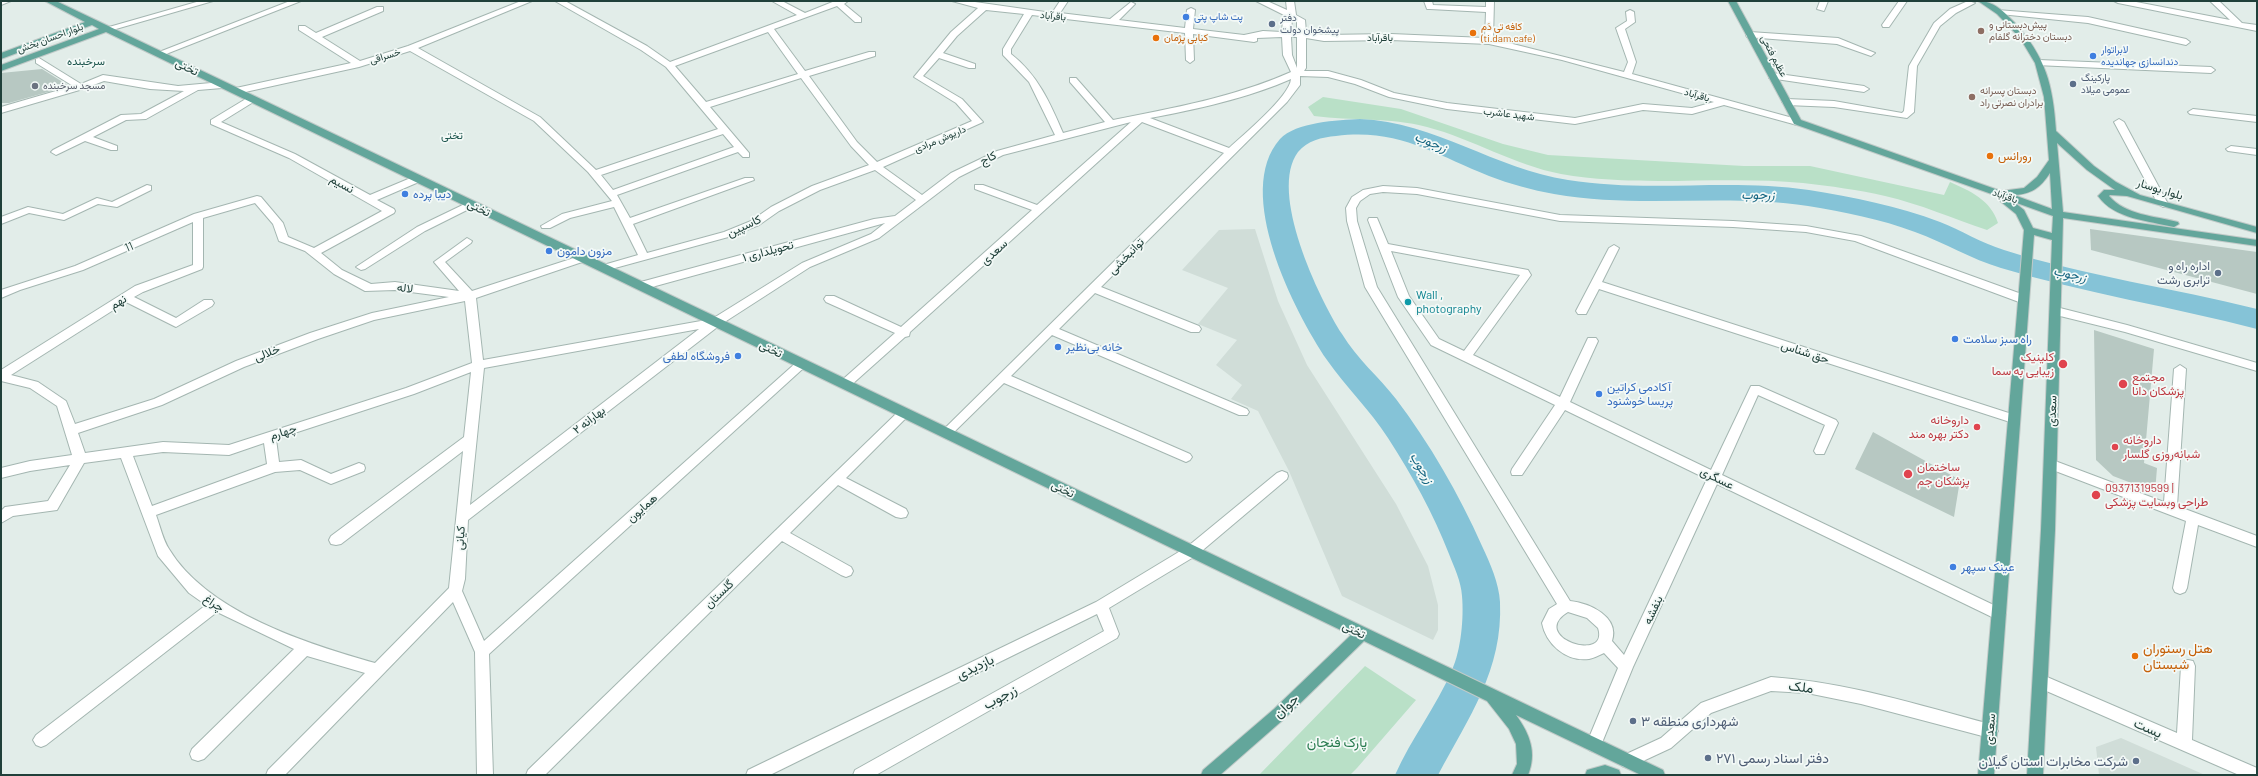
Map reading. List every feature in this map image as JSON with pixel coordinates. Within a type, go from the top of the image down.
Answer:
[{"type":"main road","name":"تختی","points":[[49,1],[1657,775]]},
{"type":"main road","name":"عظیم فتحی","points":[[1732,1],[1797,122]]},
{"type":"main road","name":"سعدی","points":[[1982,1],[2000,12],[2023,37],[2039,63],[2049,97],[2058,214],[2050,464],[2035,775]]},
{"type":"main road","name":"بلوار احسان بخش","points":[[1,56],[92,22]]},
{"type":"main road","name":"بلوار احسان بخش","points":[[1,68],[106,29]]},
{"type":"main road","points":[[40,41],[60,39],[62,43],[56,48]]},
{"type":"main road","name":"باقرآباد","points":[[1797,122],[2058,214]]},
{"type":"main road","name":"بلوار بوسار","points":[[2051,131],[2080,161],[2122,190],[2136,197],[2257,230]]},
{"type":"main road","points":[[1997,193],[2027,191],[2041,179],[2053,161]]},
{"type":"main road","points":[[2136,197],[2108,192],[2103,196],[2107,202],[2121,210],[2255,242]]},
{"type":"main road","points":[[1997,193],[2020,212],[2029,230],[2058,238]]},
{"type":"main road","points":[[2058,214],[2255,242]]},
{"type":"main road","name":"سعدی","points":[[1986,775],[2000,614],[2029,230]]},
{"type":"main road","name":"جوان","points":[[1209,775],[1279,714],[1362,634]]},
{"type":"main road","name":"تختی","points":[[1492,696],[1520,733],[1525,746],[1520,775]]},
{"type":"street","points":[[1,3],[7,1]]},
{"type":"street","points":[[106,29],[209,1]]},
{"type":"street","points":[[158,54],[297,1]]},
{"type":"street","name":"خسراقی","points":[[236,91],[359,64],[411,48],[528,1]]},
{"type":"street","points":[[560,1],[644,48],[669,65],[705,105],[743,152],[611,194]]},
{"type":"street","points":[[776,1],[802,15]]},
{"type":"street","name":"باقرآباد","points":[[956,1],[984,8],[1247,37],[1262,41],[1286,38],[1301,38],[1309,43],[1324,38],[1391,38],[1489,41],[1564,58],[1797,122]]},
{"type":"street","points":[[1054,16],[1064,1]]},
{"type":"street","points":[[1260,1],[1301,20],[1301,38]]},
{"type":"street","points":[[1290,1],[1292,15]]},
{"type":"street","points":[[1428,1],[1430,7],[1490,10]]},
{"type":"street","points":[[1489,41],[1490,1]]},
{"type":"street","points":[[1886,25],[1903,1]]},
{"type":"street","points":[[2118,1],[2257,28]]},
{"type":"street","points":[[2153,1],[2160,9]]},
{"type":"street","points":[[2214,1],[2241,26]]},
{"type":"street","points":[[669,65],[840,2],[858,20]]},
{"type":"street","points":[[1786,102],[1834,104],[1904,116],[1909,112],[1913,66],[1937,25],[1953,11],[1970,3]]},
{"type":"street","points":[[1112,22],[1131,4]]},
{"type":"street","name":"داریوش مرادی","points":[[876,166],[978,122],[970,109],[944,90],[918,77],[954,34],[984,8]]},
{"type":"street","points":[[315,37],[380,9]]},
{"type":"street","points":[[1190,60],[1189,31],[1192,10]]},
{"type":"street","points":[[1627,76],[1632,62],[1620,28],[1631,22],[1630,12]]},
{"type":"street","points":[[2000,12],[2088,20],[2186,42]]},
{"type":"street","points":[[1028,13],[1007,49],[1008,56],[1031,75],[1060,136]]},
{"type":"street","points":[[1292,15],[1287,20],[1286,38],[1289,66],[1296,73]]},
{"type":"street","points":[[341,16],[352,21]]},
{"type":"street","points":[[302,28],[359,64]]},
{"type":"street","points":[[769,28],[854,144],[876,166],[922,200]]},
{"type":"street","points":[[1750,35],[1838,41],[1870,53]]},
{"type":"street","name":"توانبخشی","points":[[946,433],[1004,378],[1284,100],[1294,85],[1296,73],[1302,68],[1301,38]]},
{"type":"street","points":[[411,48],[537,119],[594,174],[611,194],[628,222],[644,257]]},
{"type":"street","points":[[705,105],[872,54]]},
{"type":"street","points":[[937,54],[972,66]]},
{"type":"street","points":[[39,61],[80,87]]},
{"type":"street","points":[[2039,63],[2211,70]]},
{"type":"street","name":"کاج","points":[[716,322],[806,265],[864,242],[955,175],[1000,153],[1111,123],[1186,108],[1272,84],[1296,73]]},
{"type":"street","name":"شهید عاشرب","points":[[1296,73],[1328,74],[1358,82],[1392,95],[1447,106],[1575,120],[1643,107],[1692,111],[1724,102]]},
{"type":"street","points":[[1772,76],[1864,89]]},
{"type":"street","points":[[1,110],[80,87],[103,78],[150,86],[196,88],[222,84]]},
{"type":"street","points":[[1073,80],[1111,123]]},
{"type":"street","points":[[56,152],[124,117],[143,117],[196,88]]},
{"type":"street","name":"نسیم","points":[[252,99],[214,122],[292,156],[390,211],[313,253]]},
{"type":"street","points":[[2193,112],[2257,119]]},
{"type":"street","points":[[1141,118],[1230,152]]},
{"type":"street","name":"سعدی","points":[[845,384],[905,333],[1141,118]]},
{"type":"street","points":[[2119,122],[2163,204]]},
{"type":"street","points":[[594,174],[724,130]]},
{"type":"street","points":[[84,137],[114,148]]},
{"type":"street","points":[[2231,149],[2257,152]]},
{"type":"street","name":"کاسپین","points":[[604,268],[728,234],[755,223],[775,209],[816,188],[876,166]]},
{"type":"street","points":[[370,199],[418,178]]},
{"type":"street","points":[[628,222],[749,180]]},
{"type":"street","points":[[979,187],[1040,210]]},
{"type":"street","points":[[1,221],[28,210],[64,217],[97,201],[113,205],[147,188]]},
{"type":"street","points":[[1566,606],[1371,287],[1352,221],[1351,208],[1356,199],[1367,192],[1383,189],[1416,191],[1560,218],[1733,224],[1806,229],[1857,238],[2023,296]]},
{"type":"street","name":"11","points":[[1,294],[16,287],[79,268],[198,216],[257,199]]},
{"type":"street","name":"لاله","points":[[257,199],[278,223],[283,239],[313,253],[338,272],[369,288],[395,286],[470,296],[584,258]]},
{"type":"street","points":[[546,226],[566,216],[617,203]]},
{"type":"street","points":[[360,268],[421,229],[471,204]]},
{"type":"street","name":"نهم","points":[[1,376],[139,289],[198,267],[198,216]]},
{"type":"street","name":"تحویلداری ۱","points":[[641,286],[878,221],[896,219]]},
{"type":"street","points":[[1373,220],[1383,246],[1524,272],[1526,275],[1466,356]]},
{"type":"street","points":[[467,241],[439,262],[470,296]]},
{"type":"street","name":"عسگری","points":[[1383,246],[1404,297],[1435,342],[2000,614]]},
{"type":"street","points":[[1582,311],[1614,248]]},
{"type":"street","name":"حق شناس","points":[[1595,284],[2014,419]]},
{"type":"street","points":[[1094,288],[1195,329]]},
{"type":"street","name":"کیانی","points":[[455,591],[458,579],[462,518],[478,365],[470,296]]},
{"type":"street","name":"خلالی","points":[[71,430],[158,402],[240,364],[314,336],[372,317],[470,296]]},
{"type":"street","points":[[126,298],[176,323],[208,303]]},
{"type":"street","points":[[830,299],[905,333]]},
{"type":"street","points":[[2056,305],[2127,329],[2257,367]]},
{"type":"street","name":"چهارم","points":[[1,473],[80,459],[126,454],[163,447],[229,450],[410,391],[478,365],[716,322]]},
{"type":"street","name":"بهارانه ۲","points":[[462,518],[716,322]]},
{"type":"street","points":[[1051,330],[1243,412]]},
{"type":"street","points":[[1517,472],[1563,403],[1592,341]]},
{"type":"street","name":"همایون","points":[[482,652],[802,364]]},
{"type":"street","points":[[2170,510],[2180,369]]},
{"type":"street","points":[[1,376],[34,385],[62,404],[80,459],[52,506],[10,511],[1,518]]},
{"type":"street","points":[[1004,378],[1186,457]]},
{"type":"street","name":"بنفشه","points":[[1594,745],[1626,667],[1716,477],[1755,389],[1832,423],[1820,451]]},
{"type":"street","name":"گلستان","points":[[534,775],[904,412]]},
{"type":"street","points":[[269,436],[274,467]]},
{"type":"street","points":[[336,540],[470,439]]},
{"type":"street","name":"چراغ","points":[[126,454],[163,552],[194,589],[229,613],[304,648],[377,670]]},
{"type":"street","points":[[2050,464],[2257,542]]},
{"type":"street","points":[[148,513],[274,467],[301,465],[331,480],[359,468]]},
{"type":"street","name":"بازدیدی","points":[[754,775],[1101,606],[1192,551],[1282,476]]},
{"type":"street","points":[[837,478],[901,513]]},
{"type":"street","points":[[2180,588],[2193,518]]},
{"type":"street","points":[[781,534],[846,571]]},
{"type":"street","points":[[274,775],[455,591],[482,652],[485,775]]},
{"type":"street","points":[[41,740],[217,604]]},
{"type":"street","name":"زرجوب","points":[[862,775],[1112,634],[1101,606]]},
{"type":"street","points":[[1566,606],[1576,606],[1588,610],[1597,616],[1604,625],[1606,635],[1604,643],[1597,650],[1586,652],[1573,651],[1562,645],[1553,636],[1549,626],[1550,616],[1556,609],[1566,606]]},
{"type":"street","points":[[1604,643],[1626,667]]},
{"type":"street","points":[[198,754],[304,648]]},
{"type":"street","points":[[2184,744],[2188,666]]},
{"type":"street","name":"پست","points":[[2040,681],[2256,775]]},
{"type":"street","name":"ملک","points":[[1628,761],[1666,743],[1706,708],[1771,684],[1807,686],[1861,696],[1990,731]]},
{"type":"shaded area","points":[[1255,229],[1278,301],[1307,365],[1396,504],[1428,566],[1438,605],[1438,630],[1433,640],[1342,596],[1289,471],[1258,411],[1231,399],[1242,385],[1216,365],[1237,340],[1198,324],[1228,288],[1182,270],[1219,230]]},
{"type":"shaded area","name":"شرکت مخابرات استان گیلان","points":[[2121,738],[2205,775],[2099,775],[2096,747]]},
{"type":"green space","points":[[1323,97],[1401,109],[1503,144],[1548,155],[1744,166],[1810,166],[1944,195],[1950,182],[1979,197],[1985,202],[1995,215],[1998,223],[1987,230],[1898,199],[1855,190],[1803,183],[1742,180],[1621,180],[1561,174],[1527,165],[1461,138],[1427,127],[1385,120],[1314,116],[1308,107]]},
{"type":"green space","name":"پارک فنجان","points":[[1365,666],[1416,700],[1357,768],[1350,775],[1259,775]]},
{"type":"building","name":"مسجد سرخبنده","points":[[42,69],[69,86],[9,103],[1,103],[1,73]]},
{"type":"building","name":"اداره راه و ترابری رشت","points":[[2090,229],[2257,252],[2257,294],[2091,250]]},
{"type":"building","name":"مجتمع پزشکان دانا","points":[[2094,330],[2154,349],[2144,463],[2157,468],[2155,492],[2113,476],[2096,460]]},
{"type":"building","name":"ساختمان پزشکان جم","points":[[1873,432],[1960,480],[1954,517],[1855,469]]},
{"type":"waterway","name":"زرجوب","points":[[1416,775],[1473,668],[1480,626],[1480,591],[1463,543],[1445,505],[1427,473],[1388,412],[1337,351],[1325,332],[1298,279],[1287,248],[1279,217],[1275,188],[1279,163],[1290,144],[1298,138],[1309,133],[1334,128],[1382,128],[1400,131],[1434,142],[1483,164],[1517,177],[1570,189],[1596,192],[1650,194],[1771,194],[1787,195],[1858,207],[1929,227],[1983,253],[2025,265],[2058,274],[2257,319]]},
{"type":"place","name":"پت شاپ پتی","points":[[1186,17]]},
{"type":"place","name":"دفتر پیشخوان دولت","points":[[1272,24]]},
{"type":"place","name":"پیش‌دبستانی و دبستان دخترانه گلفام","points":[[1981,31]]},
{"type":"place","name":"کافه تی دَم (ti.dam.cafe)","points":[[1473,33]]},
{"type":"place","name":"کبابی پژمان","points":[[1156,38]]},
{"type":"place","name":"لابراتوار دندانسازی جهاندیده","points":[[2093,56]]},
{"type":"place","name":"پارکینگ عمومی میلاد","points":[[2073,84]]},
{"type":"place","name":"مسجد سرخبنده","points":[[35,86]]},
{"type":"place","name":"دبستان پسرانه برادران نصرتی راد","points":[[1972,97]]},
{"type":"place","name":"رورانس","points":[[1990,156]]},
{"type":"place","name":"دیبا پرده","points":[[405,194]]},
{"type":"place","name":"مزون دامون","points":[[549,251]]},
{"type":"place","name":"اداره راه و ترابری رشت","points":[[2218,273]]},
{"type":"place","name":"Wall , photography","points":[[1408,302]]},
{"type":"place","name":"راه سبز سلامت","points":[[1955,339]]},
{"type":"place","name":"خانه بی‌نظیر","points":[[1058,347]]},
{"type":"place","name":"فروشگاه لطفی","points":[[738,356]]},
{"type":"place","name":"کلینیک زیبایی به سما","points":[[2063,364]]},
{"type":"place","name":"مجتمع پزشکان دانا","points":[[2123,384]]},
{"type":"place","name":"آکادمی کراتین پریسا خوشنود","points":[[1599,394]]},
{"type":"place","name":"داروخانه دکتر بهره مند","points":[[1977,427]]},
{"type":"place","name":"داروخانه شبانه‌روزی گلسار","points":[[2115,447]]},
{"type":"place","name":"ساختمان پزشکان جم","points":[[1908,474]]},
{"type":"place","name":"09371319599 | طراحی وبسایت پزشکی","points":[[2096,495]]},
{"type":"place","name":"عینک سپهر","points":[[1953,567]]},
{"type":"place","name":"هتل رستوران شبستان","points":[[2135,656]]},
{"type":"place","name":"شهرداری منطقه ۳","points":[[1633,721]]},
{"type":"place","name":"دفتر اسناد رسمی ۲۷۱","points":[[1708,758]]},
{"type":"place","name":"شرکت مخابرات استان گیلان","points":[[2136,761]]},
{"type":"district","name":"سرخبنده","points":[[86,61]]},
{"type":"district","name":"تختی","points":[[452,135]]}]
